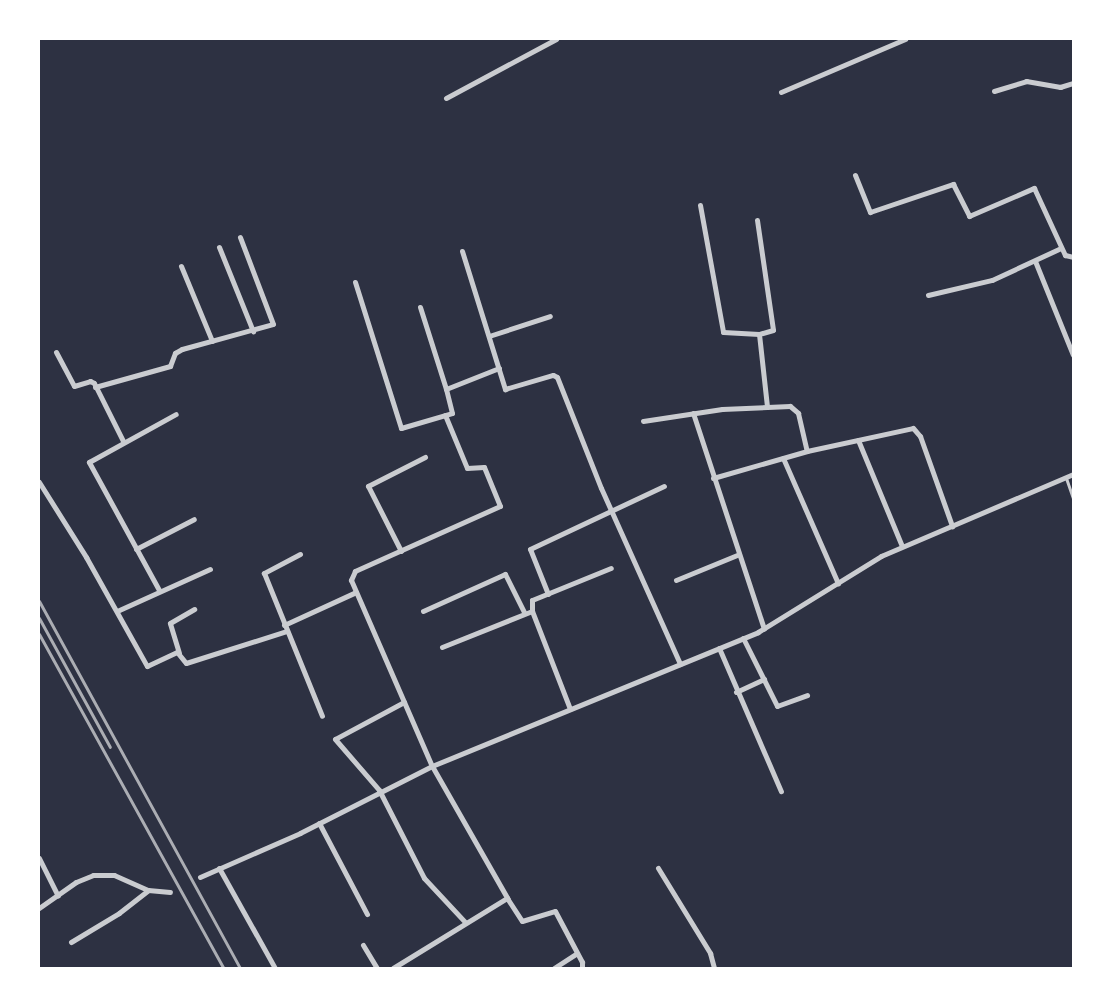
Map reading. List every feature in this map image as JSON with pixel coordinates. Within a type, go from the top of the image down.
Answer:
[{"type":"street","points":[[446,98],[556,39]]},
{"type":"street","points":[[781,92],[905,39]]},
{"type":"street","points":[[994,91],[1026,81],[1060,87],[1073,83]]},
{"type":"street","points":[[855,176],[870,212],[952,184],[970,216],[1034,188],[1061,248],[1067,258],[1073,257]]},
{"type":"street","points":[[700,205],[723,333],[759,334],[773,329],[757,220]]},
{"type":"street","points":[[96,387],[170,366],[178,351],[253,331],[274,322],[240,237]]},
{"type":"street","points":[[218,247],[253,331]]},
{"type":"street","points":[[928,295],[992,280],[1061,248]]},
{"type":"street","points":[[462,251],[506,390],[553,375],[557,377],[611,510],[680,664]]},
{"type":"street","points":[[1035,261],[1073,355]]},
{"type":"street","points":[[181,266],[212,341]]},
{"type":"street","points":[[355,282],[400,427],[445,415],[453,410],[420,307]]},
{"type":"street","points":[[489,336],[550,316]]},
{"type":"street","points":[[759,334],[767,407]]},
{"type":"street","points":[[56,352],[74,386],[91,381],[96,387],[123,441]]},
{"type":"street","points":[[446,388],[499,368]]},
{"type":"street","points":[[643,421],[693,412],[794,407],[807,451]]},
{"type":"street","points":[[693,412],[737,555],[764,629]]},
{"type":"street","points":[[159,590],[88,462],[123,441],[176,414]]},
{"type":"street","points":[[445,415],[468,468],[484,467],[500,506],[356,571],[351,577],[432,766],[508,899],[522,921],[555,911],[577,953],[582,968]]},
{"type":"street","points":[[713,478],[807,451],[908,428],[917,431],[952,526]]},
{"type":"street","points":[[858,440],[902,546]]},
{"type":"street","points":[[401,551],[368,486],[425,457]]},
{"type":"street","points":[[783,458],[838,583]]},
{"type":"street","points":[[200,877],[319,823],[379,790],[432,766],[764,629],[902,546],[1073,474]]},
{"type":"street","points":[[39,482],[117,611],[147,666],[179,653]]},
{"type":"street","points":[[548,594],[530,549],[664,486]]},
{"type":"street","points":[[136,549],[194,519]]},
{"type":"street","points":[[300,554],[264,573],[322,716]]},
{"type":"street","points":[[676,580],[737,555]]},
{"type":"street","points":[[570,709],[532,611],[531,601],[611,568]]},
{"type":"street","points":[[117,611],[159,590],[210,569]]},
{"type":"street","points":[[423,611],[505,574],[524,612]]},
{"type":"street","points":[[284,625],[356,592]]},
{"type":"street","points":[[194,609],[170,623],[179,653],[186,664],[287,632]]},
{"type":"street","points":[[442,647],[524,612],[532,611]]},
{"type":"street","points":[[743,638],[778,707],[807,695]]},
{"type":"street","points":[[719,648],[736,692],[781,791]]},
{"type":"street","points":[[736,692],[764,679]]},
{"type":"street","points":[[404,702],[334,739],[379,790],[421,873],[465,922]]},
{"type":"street","points":[[319,823],[367,914]]},
{"type":"street","points":[[39,858],[58,896]]},
{"type":"street","points":[[219,868],[275,968]]},
{"type":"street","points":[[658,868],[710,953],[714,968]]},
{"type":"street","points":[[39,908],[93,875],[114,874],[148,890],[170,892]]},
{"type":"street","points":[[71,942],[119,913],[148,890]]},
{"type":"street","points":[[393,968],[465,922],[508,899]]},
{"type":"street","points":[[363,945],[377,968]]},
{"type":"street","points":[[554,968],[577,953]]},
{"type":"lane","points":[[1066,478],[1073,498]]},
{"type":"railway","points":[[39,601],[240,968]]},
{"type":"railway","points":[[39,618],[110,747]]},
{"type":"railway","points":[[39,634],[223,968]]}]
